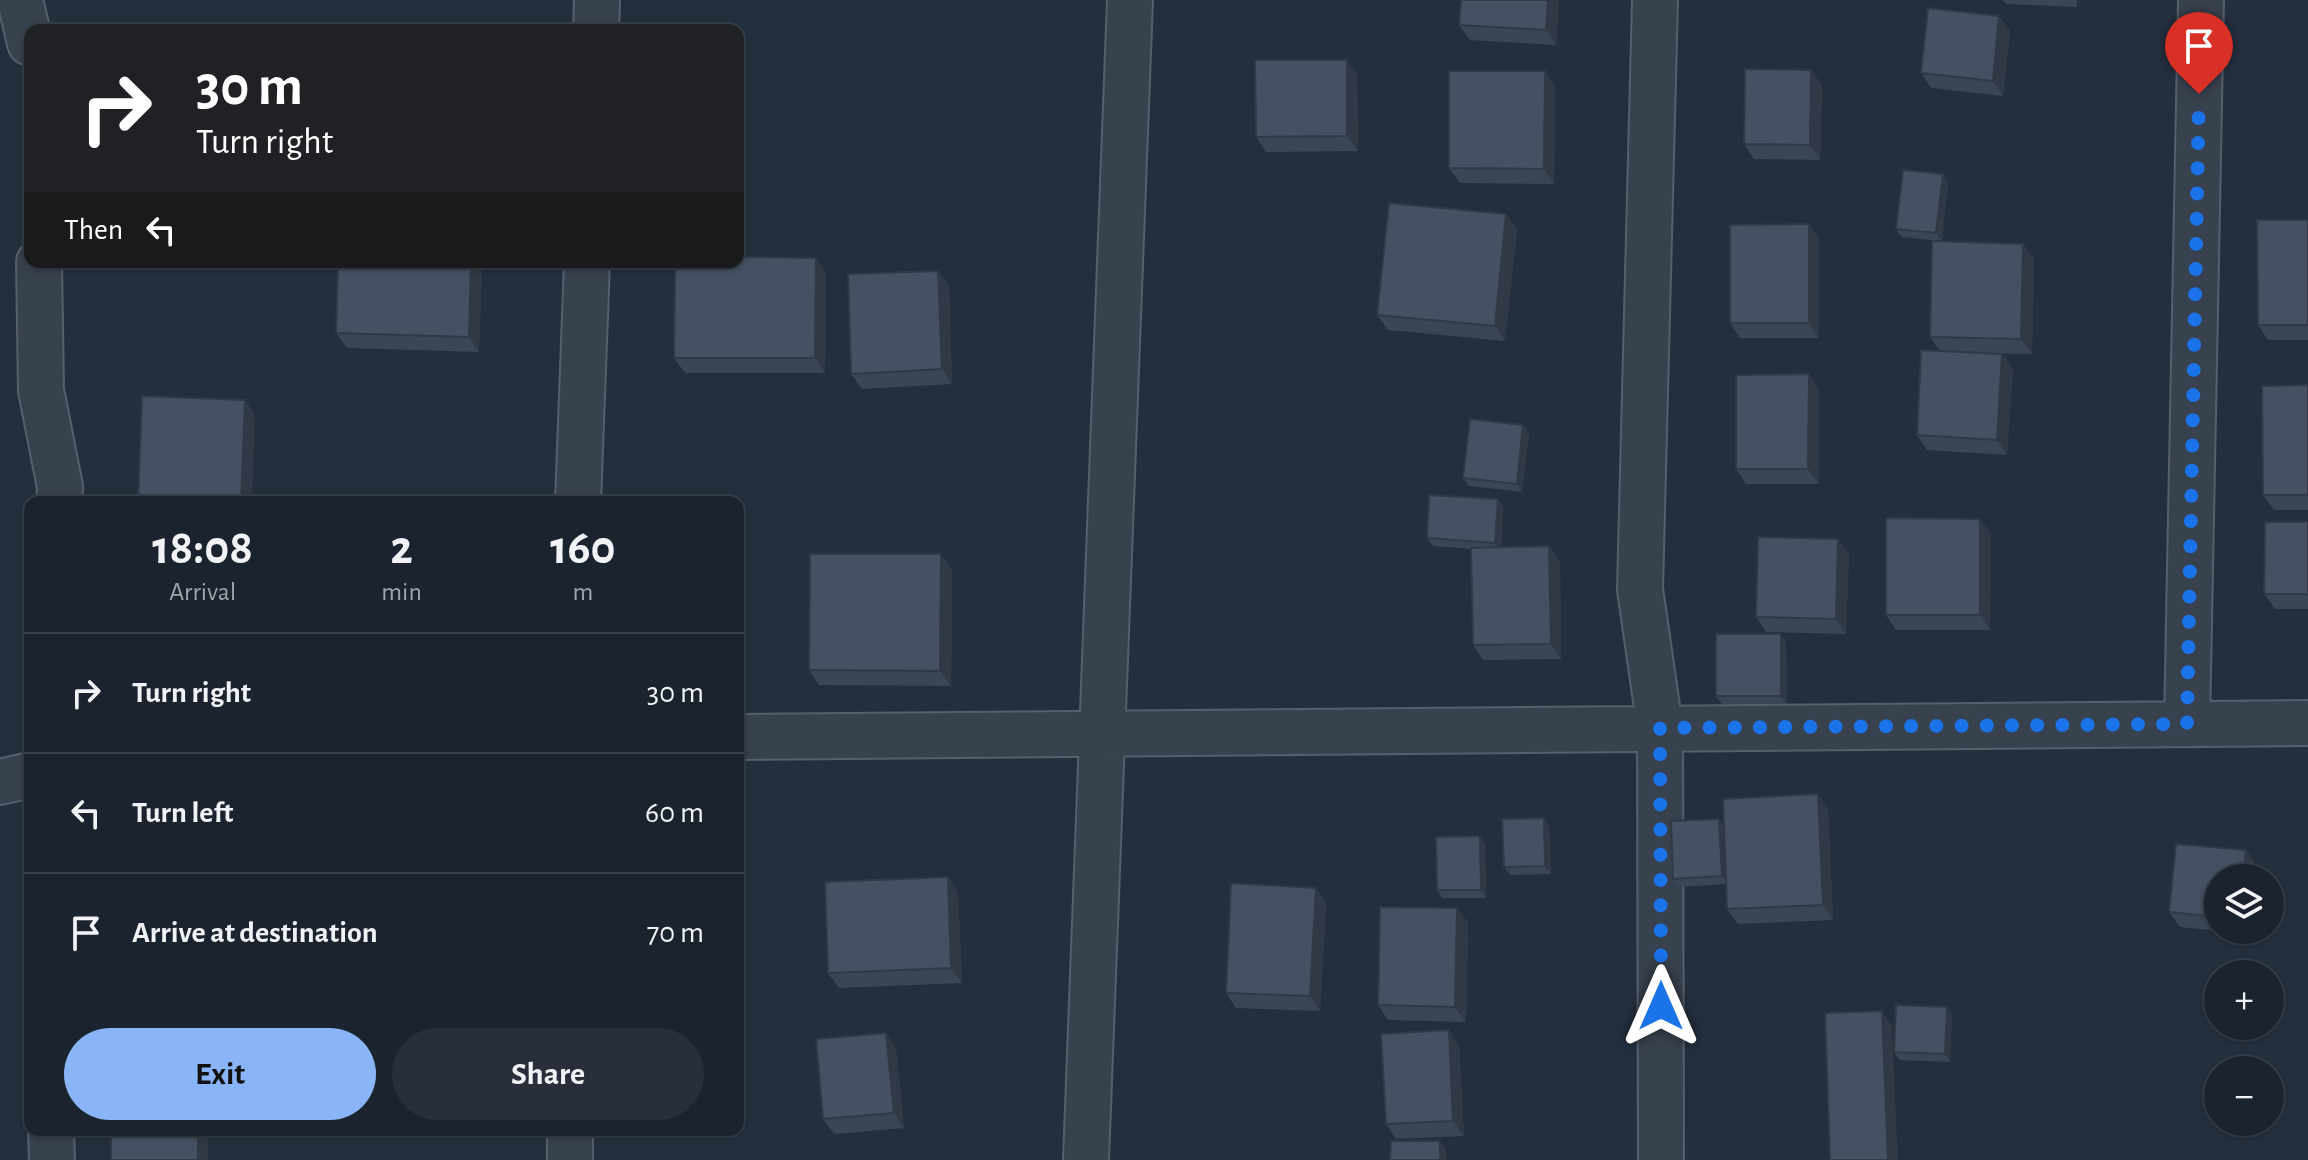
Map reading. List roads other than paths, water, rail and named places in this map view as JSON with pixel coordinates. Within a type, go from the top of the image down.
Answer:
[{"type":"street","points":[[20,0],[26,24]]},
{"type":"street","points":[[596,24],[597,0]]},
{"type":"street","points":[[1086,1160],[1130,0]]},
{"type":"street","points":[[1655,0],[1640,589],[1660,728],[1661,1160]]},
{"type":"street","points":[[2187,724],[2201,0]]},
{"type":"street","points":[[39,268],[41,390],[59,496]]},
{"type":"street","points":[[578,496],[587,268]]},
{"type":"street","points":[[744,737],[2308,723]]},
{"type":"street","points":[[0,782],[24,776]]},
{"type":"street","points":[[51,1136],[52,1160]]},
{"type":"street","points":[[570,1136],[570,1160]]}]
